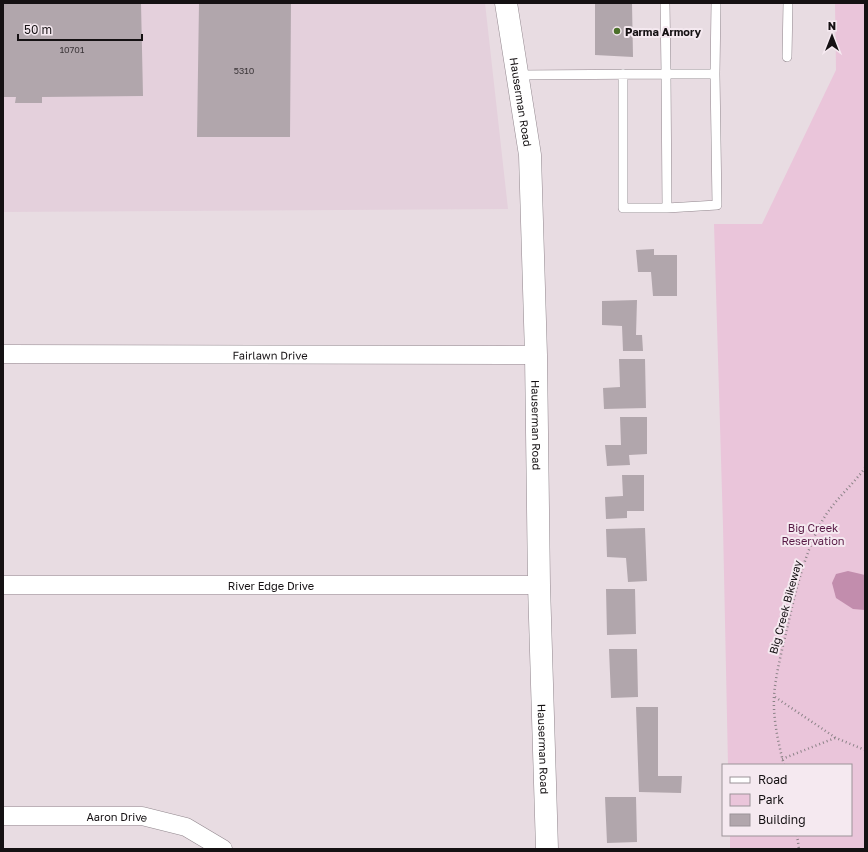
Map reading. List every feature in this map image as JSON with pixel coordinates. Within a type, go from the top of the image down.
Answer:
[{"type":"main road","name":"Hauserman Road","points":[[506,3],[530,155],[536,355],[539,585],[547,849]]},
{"type":"street","name":"Fairlawn Drive","points":[[3,354],[536,355]]},
{"type":"street","name":"River Edge Drive","points":[[3,585],[539,585]]},
{"type":"street","name":"Aaron Drive","points":[[3,816],[142,816],[186,826],[223,849]]},
{"type":"lane","points":[[665,3],[667,208]]},
{"type":"lane","points":[[623,74],[623,208],[667,208],[717,205],[715,74],[716,3]]},
{"type":"lane","points":[[787,57],[788,3]]},
{"type":"lane","points":[[518,75],[715,74]]},
{"type":"path","name":"Big Creek Bikeway","points":[[784,764],[775,724],[774,696],[782,648],[802,572],[810,548],[821,524],[838,499],[865,468]]},
{"type":"path","points":[[774,696],[836,738],[865,750]]},
{"type":"path","points":[[782,759],[836,738]]},
{"type":"path","points":[[797,836],[799,849]]},
{"type":"shaded area","points":[[3,3],[485,3],[508,209],[3,212]]},
{"type":"shaded area","points":[[848,571],[865,575],[865,610],[853,609],[836,598],[832,583],[836,574]]},
{"type":"green space","name":"Big Creek Reservation","points":[[835,3],[865,3],[865,849],[730,849],[730,836],[852,836],[852,764],[728,764],[714,224],[762,224],[836,70]]},
{"type":"building","points":[[3,3],[141,3],[143,96],[42,97],[42,103],[15,103],[16,97],[3,97]]},
{"type":"building","points":[[199,3],[291,3],[290,137],[197,137]]},
{"type":"building","points":[[595,3],[632,3],[633,57],[595,55]]},
{"type":"building","points":[[654,249],[654,255],[677,255],[677,296],[653,296],[651,272],[638,272],[636,250]]},
{"type":"building","points":[[637,300],[636,335],[642,335],[643,351],[623,351],[622,326],[602,325],[602,301]]},
{"type":"building","points":[[619,359],[645,359],[646,408],[604,409],[603,388],[620,387]]},
{"type":"building","points":[[620,417],[647,417],[647,454],[629,455],[630,465],[607,466],[605,445],[621,445]]},
{"type":"building","points":[[622,475],[644,475],[644,511],[627,511],[627,518],[606,519],[605,497],[623,496]]},
{"type":"building","points":[[645,528],[647,581],[628,582],[626,558],[607,557],[606,529]]},
{"type":"building","points":[[606,589],[635,589],[636,634],[607,635]]},
{"type":"building","points":[[609,649],[637,649],[638,697],[611,698]]},
{"type":"building","points":[[636,707],[658,707],[658,776],[682,776],[681,793],[639,792]]},
{"type":"building","points":[[605,797],[636,797],[637,842],[607,843]]},
{"type":"place","name":"Parma Armory","points":[[617,31]]}]
